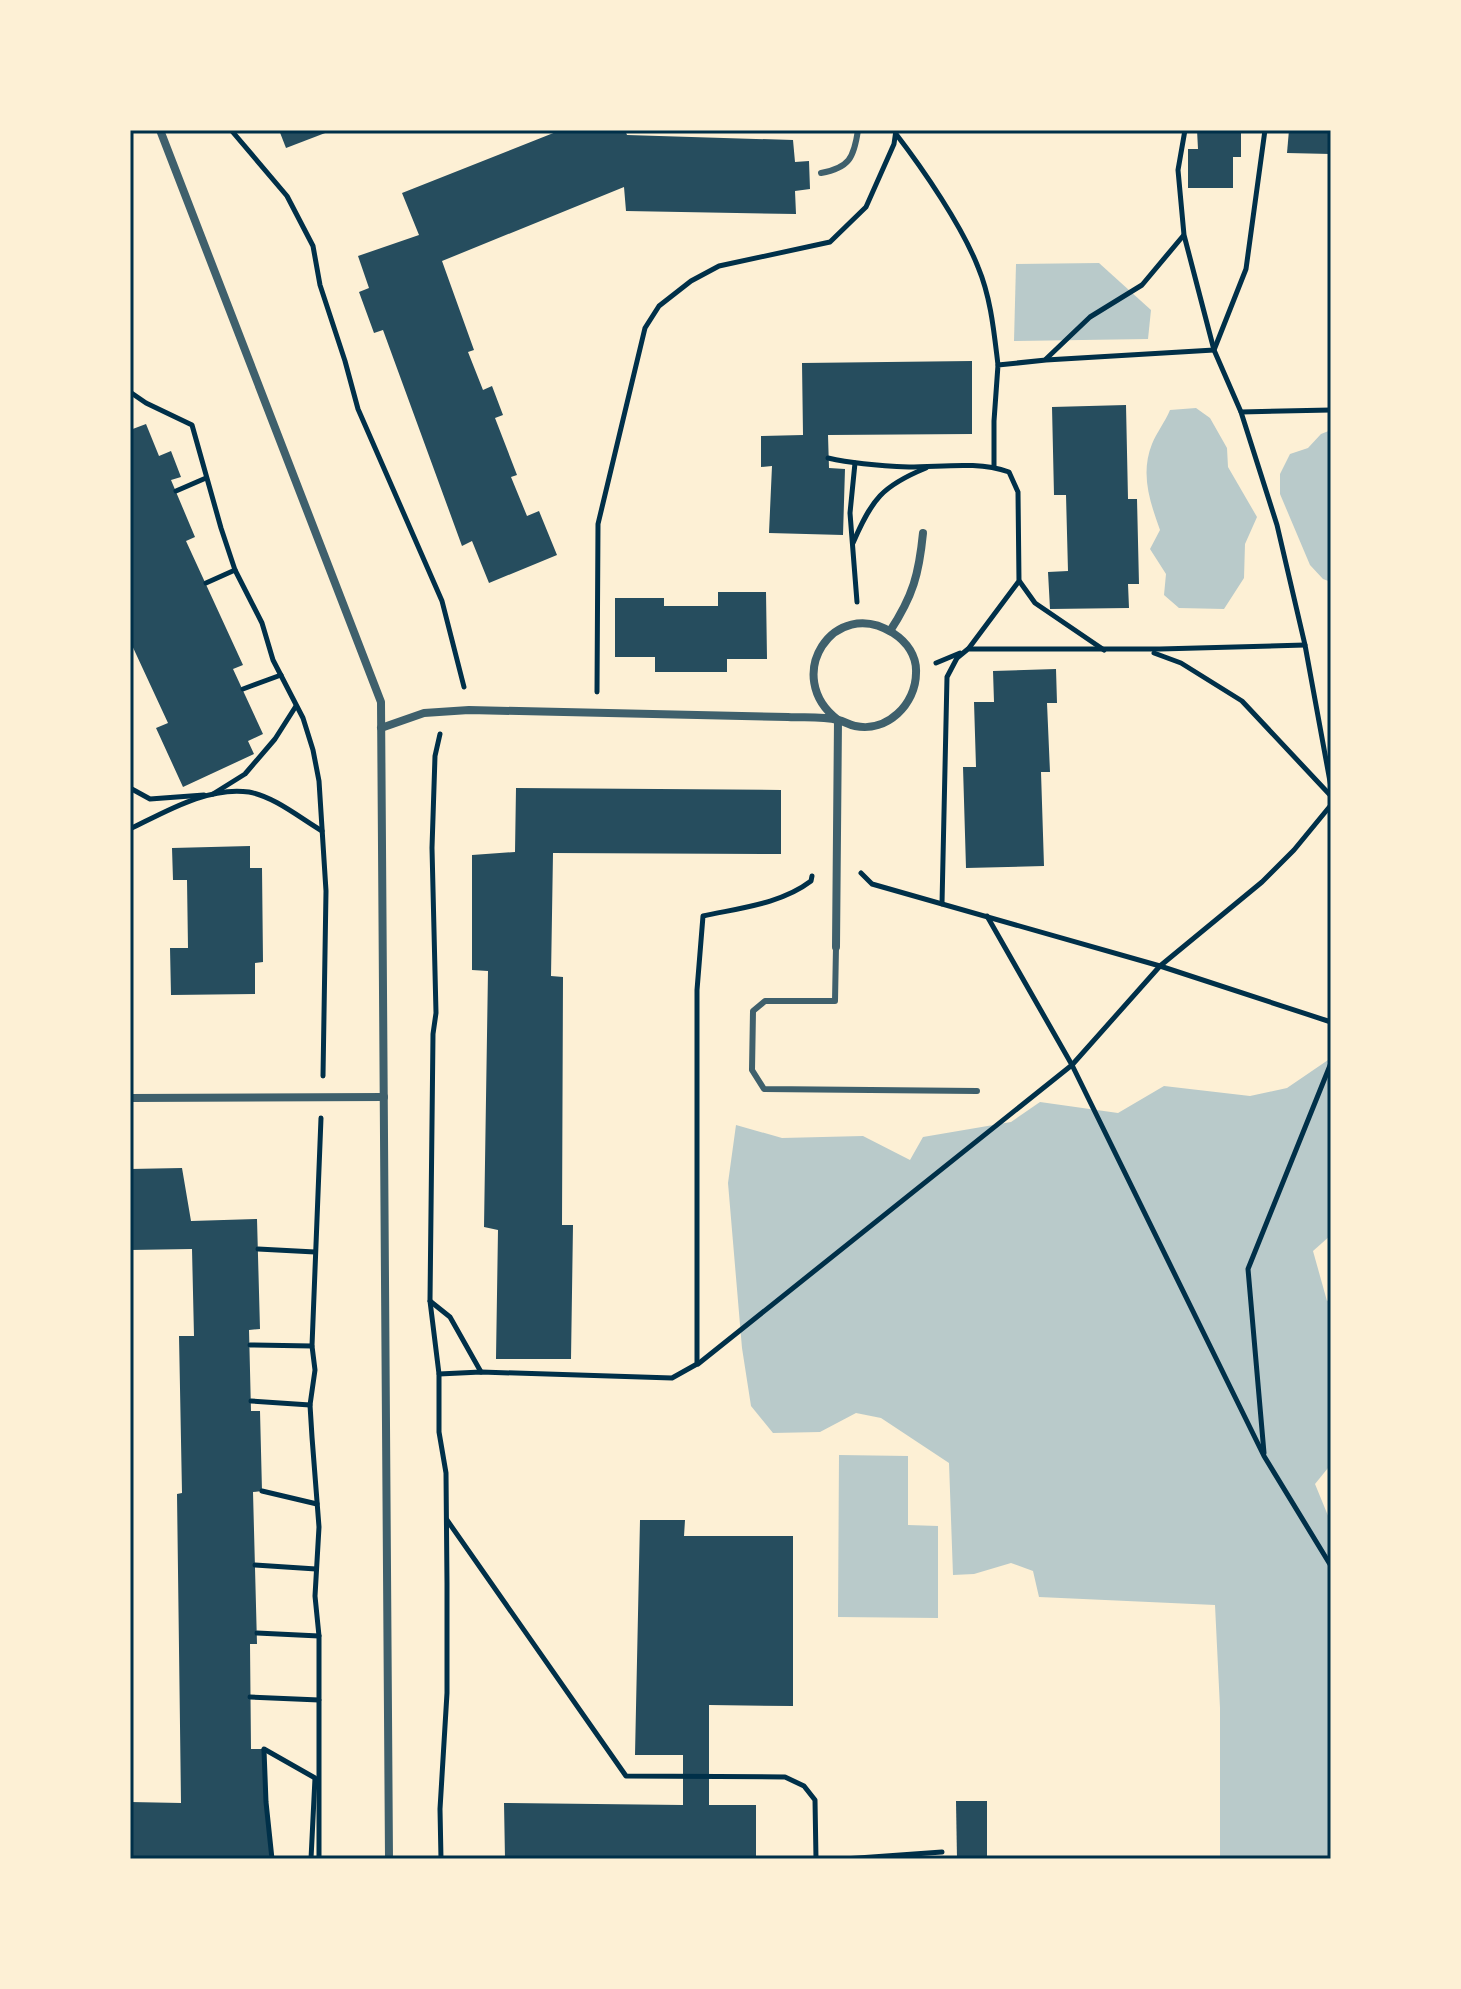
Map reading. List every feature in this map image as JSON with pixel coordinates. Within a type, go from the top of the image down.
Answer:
[{"type":"street","points":[[160,130],[381,702],[389,1859]]},
{"type":"street","points":[[890,631],[920,571],[923,533]]},
{"type":"street","points":[[381,728],[424,713],[469,710],[838,720],[855,726],[870,726],[888,721],[903,710],[915,688],[917,671],[903,639],[881,625],[859,623],[841,628],[829,636],[818,651],[812,673],[817,696],[838,720]]},
{"type":"street","points":[[836,947],[838,720]]},
{"type":"street","points":[[130,1098],[384,1097]]},
{"type":"lane","points":[[821,173],[848,164],[856,146],[858,130]]},
{"type":"lane","points":[[836,947],[835,1001],[765,1001],[753,1011],[752,1070],[764,1089],[977,1091]]},
{"type":"path","points":[[231,130],[287,196],[313,246],[320,285],[358,409],[442,601],[469,710],[438,737],[432,848],[436,1013],[433,1034],[430,1301],[439,1374],[439,1432],[446,1473],[447,1693],[440,1809],[441,1859]]},
{"type":"path","points":[[1185,130],[1178,170],[1184,235],[1214,350],[1241,412],[1277,525],[1305,645],[1331,787]]},
{"type":"path","points":[[1214,350],[1246,269],[1265,130]]},
{"type":"path","points":[[896,132],[959,230],[978,267],[991,311],[998,365],[994,467]]},
{"type":"path","points":[[597,713],[598,524],[645,328],[659,306],[691,281],[719,266],[830,242],[866,207],[896,132]]},
{"type":"path","points":[[1046,360],[1090,317],[1142,285],[1184,235]]},
{"type":"path","points":[[998,365],[1214,350]]},
{"type":"path","points":[[130,392],[192,425],[235,570],[262,623],[273,660],[313,750],[323,831],[326,981],[312,1346],[315,1370],[310,1405],[319,1550],[315,1596],[319,1636],[319,1859]]},
{"type":"path","points":[[1241,412],[1331,410]]},
{"type":"path","points":[[828,458],[855,463],[994,467],[1009,472],[1018,492],[1019,581],[1035,603],[1104,650],[1161,653],[1242,701],[1331,796]]},
{"type":"path","points":[[855,463],[850,513],[859,623]]},
{"type":"path","points":[[853,544],[864,517],[883,490],[931,466]]},
{"type":"path","points":[[176,491],[206,478]]},
{"type":"path","points":[[206,583],[235,570]]},
{"type":"path","points":[[942,904],[947,677],[957,658],[968,649],[1019,581]]},
{"type":"path","points":[[917,671],[968,649],[1104,650],[1305,645]]},
{"type":"path","points":[[243,689],[281,675]]},
{"type":"path","points":[[130,829],[175,807],[212,794],[245,774],[275,739],[296,706]]},
{"type":"path","points":[[130,788],[150,799],[249,792],[276,803],[323,831]]},
{"type":"path","points":[[439,1374],[481,1372],[672,1378],[697,1364],[1072,1065],[1160,966],[1262,882],[1294,850],[1331,805]]},
{"type":"path","points":[[856,863],[863,878],[872,884],[1160,966],[1331,1022]]},
{"type":"path","points":[[697,1364],[697,990],[703,916],[798,891],[811,881],[813,869]]},
{"type":"path","points":[[987,916],[1072,1065],[1264,1456],[1331,1566]]},
{"type":"path","points":[[1264,1456],[1248,1269],[1331,1063]]},
{"type":"path","points":[[258,1249],[315,1252]]},
{"type":"path","points":[[430,1301],[450,1317],[481,1372]]},
{"type":"path","points":[[250,1345],[312,1346]]},
{"type":"path","points":[[251,1401],[310,1405]]},
{"type":"path","points":[[262,1491],[317,1504]]},
{"type":"path","points":[[446,1519],[626,1776],[785,1777],[804,1786],[815,1800],[816,1859]]},
{"type":"path","points":[[255,1565],[316,1569]]},
{"type":"path","points":[[257,1633],[319,1636]]},
{"type":"path","points":[[250,1697],[319,1700]]},
{"type":"path","points":[[272,1859],[264,1749],[315,1778],[311,1859]]},
{"type":"path","points":[[844,1859],[942,1852]]},
{"type":"shaded area","points":[[1099,263],[1151,310],[1148,339],[1014,341],[1016,264]]},
{"type":"shaded area","points":[[1196,408],[1210,418],[1227,448],[1228,467],[1257,517],[1245,544],[1244,578],[1224,609],[1179,608],[1164,595],[1166,574],[1150,549],[1160,530],[1150,498],[1148,455],[1170,410]]},
{"type":"shaded area","points":[[1331,430],[1331,582],[1323,579],[1310,565],[1280,494],[1280,474],[1290,454],[1308,448],[1321,434]]},
{"type":"shaded area","points":[[1331,1058],[1331,1235],[1313,1251],[1327,1301],[1331,1299],[1331,1470],[1328,1468],[1315,1484],[1331,1523],[1331,1859],[1220,1859],[1220,1708],[1215,1605],[1039,1597],[1033,1571],[1011,1563],[974,1574],[953,1575],[949,1463],[881,1418],[856,1413],[820,1432],[773,1433],[751,1406],[742,1348],[728,1183],[736,1125],[782,1138],[863,1136],[910,1160],[923,1137],[1011,1122],[1040,1102],[1118,1113],[1164,1086],[1250,1096],[1287,1088]]},
{"type":"shaded area","points":[[839,1455],[908,1456],[908,1525],[938,1526],[938,1618],[838,1617]]},
{"type":"building","points":[[279,130],[333,130],[286,148]]},
{"type":"building","points":[[561,130],[625,130],[627,135],[793,140],[795,162],[809,161],[810,189],[795,191],[796,214],[626,211],[624,187],[442,261],[474,350],[468,352],[483,390],[492,386],[503,415],[495,418],[517,475],[511,477],[527,516],[539,511],[557,555],[489,583],[472,541],[462,546],[383,330],[374,333],[359,292],[369,288],[358,256],[419,235],[402,193]]},
{"type":"building","points":[[1197,130],[1241,130],[1241,157],[1233,157],[1233,188],[1188,188],[1188,149],[1198,149]]},
{"type":"building","points":[[1289,130],[1331,130],[1331,154],[1287,153]]},
{"type":"building","points":[[972,361],[972,434],[828,435],[829,468],[845,469],[843,535],[769,533],[772,466],[761,467],[761,436],[803,435],[802,363]]},
{"type":"building","points":[[1126,405],[1128,499],[1137,499],[1139,584],[1128,584],[1129,608],[1050,609],[1048,572],[1068,571],[1066,495],[1054,495],[1052,407]]},
{"type":"building","points":[[146,424],[159,456],[171,451],[181,477],[171,480],[195,537],[186,541],[243,665],[233,669],[263,734],[248,741],[254,754],[183,787],[156,728],[168,723],[130,641],[130,430]]},
{"type":"building","points":[[718,592],[766,592],[767,659],[727,659],[727,672],[655,672],[655,657],[615,657],[615,598],[664,598],[664,606],[718,606]]},
{"type":"building","points":[[1056,669],[1057,703],[1047,703],[1050,772],[1041,772],[1044,866],[966,868],[963,767],[976,767],[974,702],[994,702],[993,671]]},
{"type":"building","points":[[516,788],[781,790],[781,854],[553,853],[551,976],[563,977],[562,1225],[573,1225],[571,1359],[496,1359],[498,1230],[484,1227],[488,971],[472,970],[472,855],[515,852]]},
{"type":"building","points":[[250,846],[250,868],[262,868],[263,962],[255,963],[255,994],[171,995],[170,948],[188,948],[187,880],[173,880],[172,848]]},
{"type":"building","points":[[182,1168],[191,1221],[257,1219],[260,1329],[249,1330],[251,1411],[260,1411],[262,1491],[253,1492],[257,1644],[250,1644],[251,1749],[264,1749],[272,1859],[130,1859],[130,1802],[181,1803],[177,1494],[182,1493],[179,1336],[194,1336],[192,1249],[130,1250],[130,1169]]},
{"type":"building","points":[[640,1520],[685,1520],[684,1536],[793,1536],[793,1706],[709,1705],[709,1805],[756,1805],[756,1859],[505,1859],[504,1803],[683,1805],[683,1755],[635,1755]]},
{"type":"building","points":[[956,1801],[987,1801],[987,1859],[957,1859]]}]
